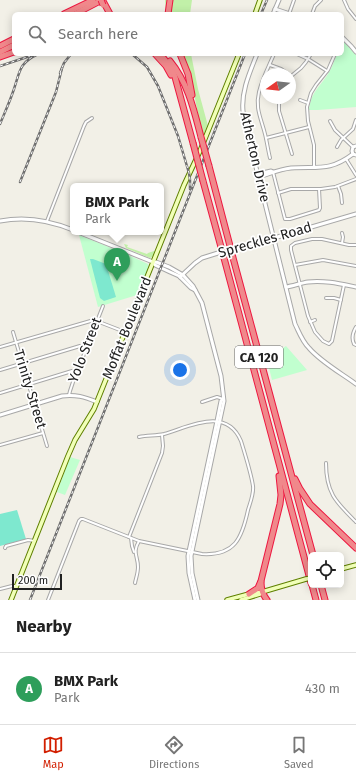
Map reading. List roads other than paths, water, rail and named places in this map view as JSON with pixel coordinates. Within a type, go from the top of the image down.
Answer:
[{"type":"highway","points":[[68,12],[93,0]]},
{"type":"highway","points":[[168,12],[170,0]]},
{"type":"highway","points":[[80,12],[103,2],[108,12]]},
{"type":"highway","points":[[0,46],[12,40]]},
{"type":"highway","points":[[0,52],[12,46]]},
{"type":"highway","points":[[0,57],[12,53]]},
{"type":"highway","name":"CA 120","points":[[158,56],[170,72],[180,94],[308,573]]},
{"type":"highway","points":[[163,56],[174,72],[180,94]]},
{"type":"highway","name":"CA 120","points":[[164,56],[175,67],[183,79],[189,93],[312,552]]},
{"type":"highway","points":[[181,56],[189,79],[197,122]]},
{"type":"highway","points":[[249,594],[258,588],[261,581],[280,504],[280,480],[275,451]]},
{"type":"highway","points":[[287,461],[300,489],[307,500],[356,548]]},
{"type":"highway","points":[[261,581],[262,592],[267,600]]},
{"type":"highway","name":"CA 120","points":[[312,588],[316,600]]},
{"type":"highway","points":[[322,588],[325,600]]},
{"type":"main road","points":[[256,12],[260,0]]},
{"type":"main road","name":"Moffat Boulevard","points":[[164,234],[184,184],[200,151],[238,56]]},
{"type":"main road","name":"Moffat Boulevard","points":[[11,600],[75,440],[88,420],[97,402],[164,235]]},
{"type":"main road","points":[[344,569],[356,565]]},
{"type":"main road","points":[[242,599],[249,594],[262,592],[308,579]]},
{"type":"main road","points":[[228,600],[242,599],[260,594],[262,592]]},
{"type":"street","points":[[274,12],[278,0]]},
{"type":"street","points":[[290,12],[294,0]]},
{"type":"street","points":[[313,12],[315,6],[321,0]]},
{"type":"street","points":[[344,0],[348,9],[356,18]]},
{"type":"street","points":[[275,8],[284,12]]},
{"type":"street","points":[[344,40],[356,51]]},
{"type":"street","name":"Atherton Drive","points":[[256,56],[246,82],[243,106],[258,175],[295,324],[307,347],[315,355],[356,384]]},
{"type":"street","points":[[270,158],[266,138],[259,118],[258,102],[260,87],[273,56]]},
{"type":"street","points":[[301,56],[327,71]]},
{"type":"street","points":[[296,72],[301,68],[310,56]]},
{"type":"street","points":[[314,168],[314,145],[307,115],[308,103],[316,84],[327,71],[334,56]]},
{"type":"street","points":[[270,64],[279,68]]},
{"type":"street","points":[[300,100],[308,103]]},
{"type":"street","points":[[279,104],[292,154]]},
{"type":"street","points":[[47,221],[84,126],[92,118]]},
{"type":"street","points":[[258,175],[290,168],[333,166],[355,155],[352,151],[355,147],[335,130],[330,120]]},
{"type":"street","points":[[336,147],[353,129],[356,120]]},
{"type":"street","points":[[266,138],[309,127]]},
{"type":"street","points":[[346,160],[356,174]]},
{"type":"street","points":[[273,172],[285,219],[320,209],[319,189]]},
{"type":"street","points":[[278,193],[292,190],[328,188],[356,179]]},
{"type":"street","points":[[338,186],[342,203]]},
{"type":"street","name":"Spreckles Road","points":[[182,276],[195,262],[202,258],[356,214]]},
{"type":"street","points":[[0,221],[25,219],[47,221],[70,229]]},
{"type":"street","points":[[342,233],[342,243]]},
{"type":"street","points":[[86,235],[162,265],[182,276],[191,288],[195,290],[202,303],[223,384],[223,399],[221,401],[197,524],[188,560],[189,573],[197,600]]},
{"type":"street","points":[[344,285],[332,341],[329,344],[319,338],[310,322],[291,246],[295,243],[322,238],[349,245],[356,245]]},
{"type":"street","points":[[295,265],[323,260],[356,266]]},
{"type":"street","points":[[286,287],[309,282],[356,287]]},
{"type":"street","points":[[326,298],[341,300]]},
{"type":"street","name":"Yolo Street","points":[[70,395],[77,371],[103,306]]},
{"type":"street","points":[[0,347],[97,320],[125,332]]},
{"type":"street","points":[[310,322],[314,320]]},
{"type":"street","points":[[356,327],[353,337],[353,342],[356,345]]},
{"type":"street","name":"Trinity Street","points":[[13,332],[47,446]]},
{"type":"street","points":[[0,370],[80,346],[87,346]]},
{"type":"street","points":[[0,393],[72,371],[77,371]]},
{"type":"street","points":[[0,415],[62,396],[70,395],[84,397],[97,402]]},
{"type":"street","points":[[202,402],[217,397],[223,399]]},
{"type":"street","points":[[48,600],[81,519],[85,519],[139,541],[207,554],[229,548],[236,543],[242,534],[253,486],[240,439],[233,429],[218,421],[206,422],[162,434],[139,437]]},
{"type":"street","points":[[0,445],[43,433]]},
{"type":"street","points":[[135,584],[138,568],[130,537],[163,451],[162,434]]},
{"type":"street","points":[[326,463],[326,474],[333,497],[338,505],[356,522]]},
{"type":"street","points":[[5,548],[6,546],[28,540],[35,541]]},
{"type":"street","points":[[135,554],[136,546],[139,541]]},
{"type":"street","points":[[0,589],[17,586]]},
{"type":"railway","points":[[262,12],[267,0]]},
{"type":"railway","points":[[0,66],[30,56]]},
{"type":"railway","points":[[0,124],[11,98],[19,72],[24,64],[34,56]]},
{"type":"railway","points":[[60,73],[64,63],[69,56]]},
{"type":"railway","points":[[134,56],[147,67],[158,86],[178,136],[189,173],[190,189]]},
{"type":"railway","points":[[30,600],[244,56]]},
{"type":"railway","points":[[20,182],[56,92],[62,68]]},
{"type":"place","name":"BMX Park","points":[[117,281]]}]
